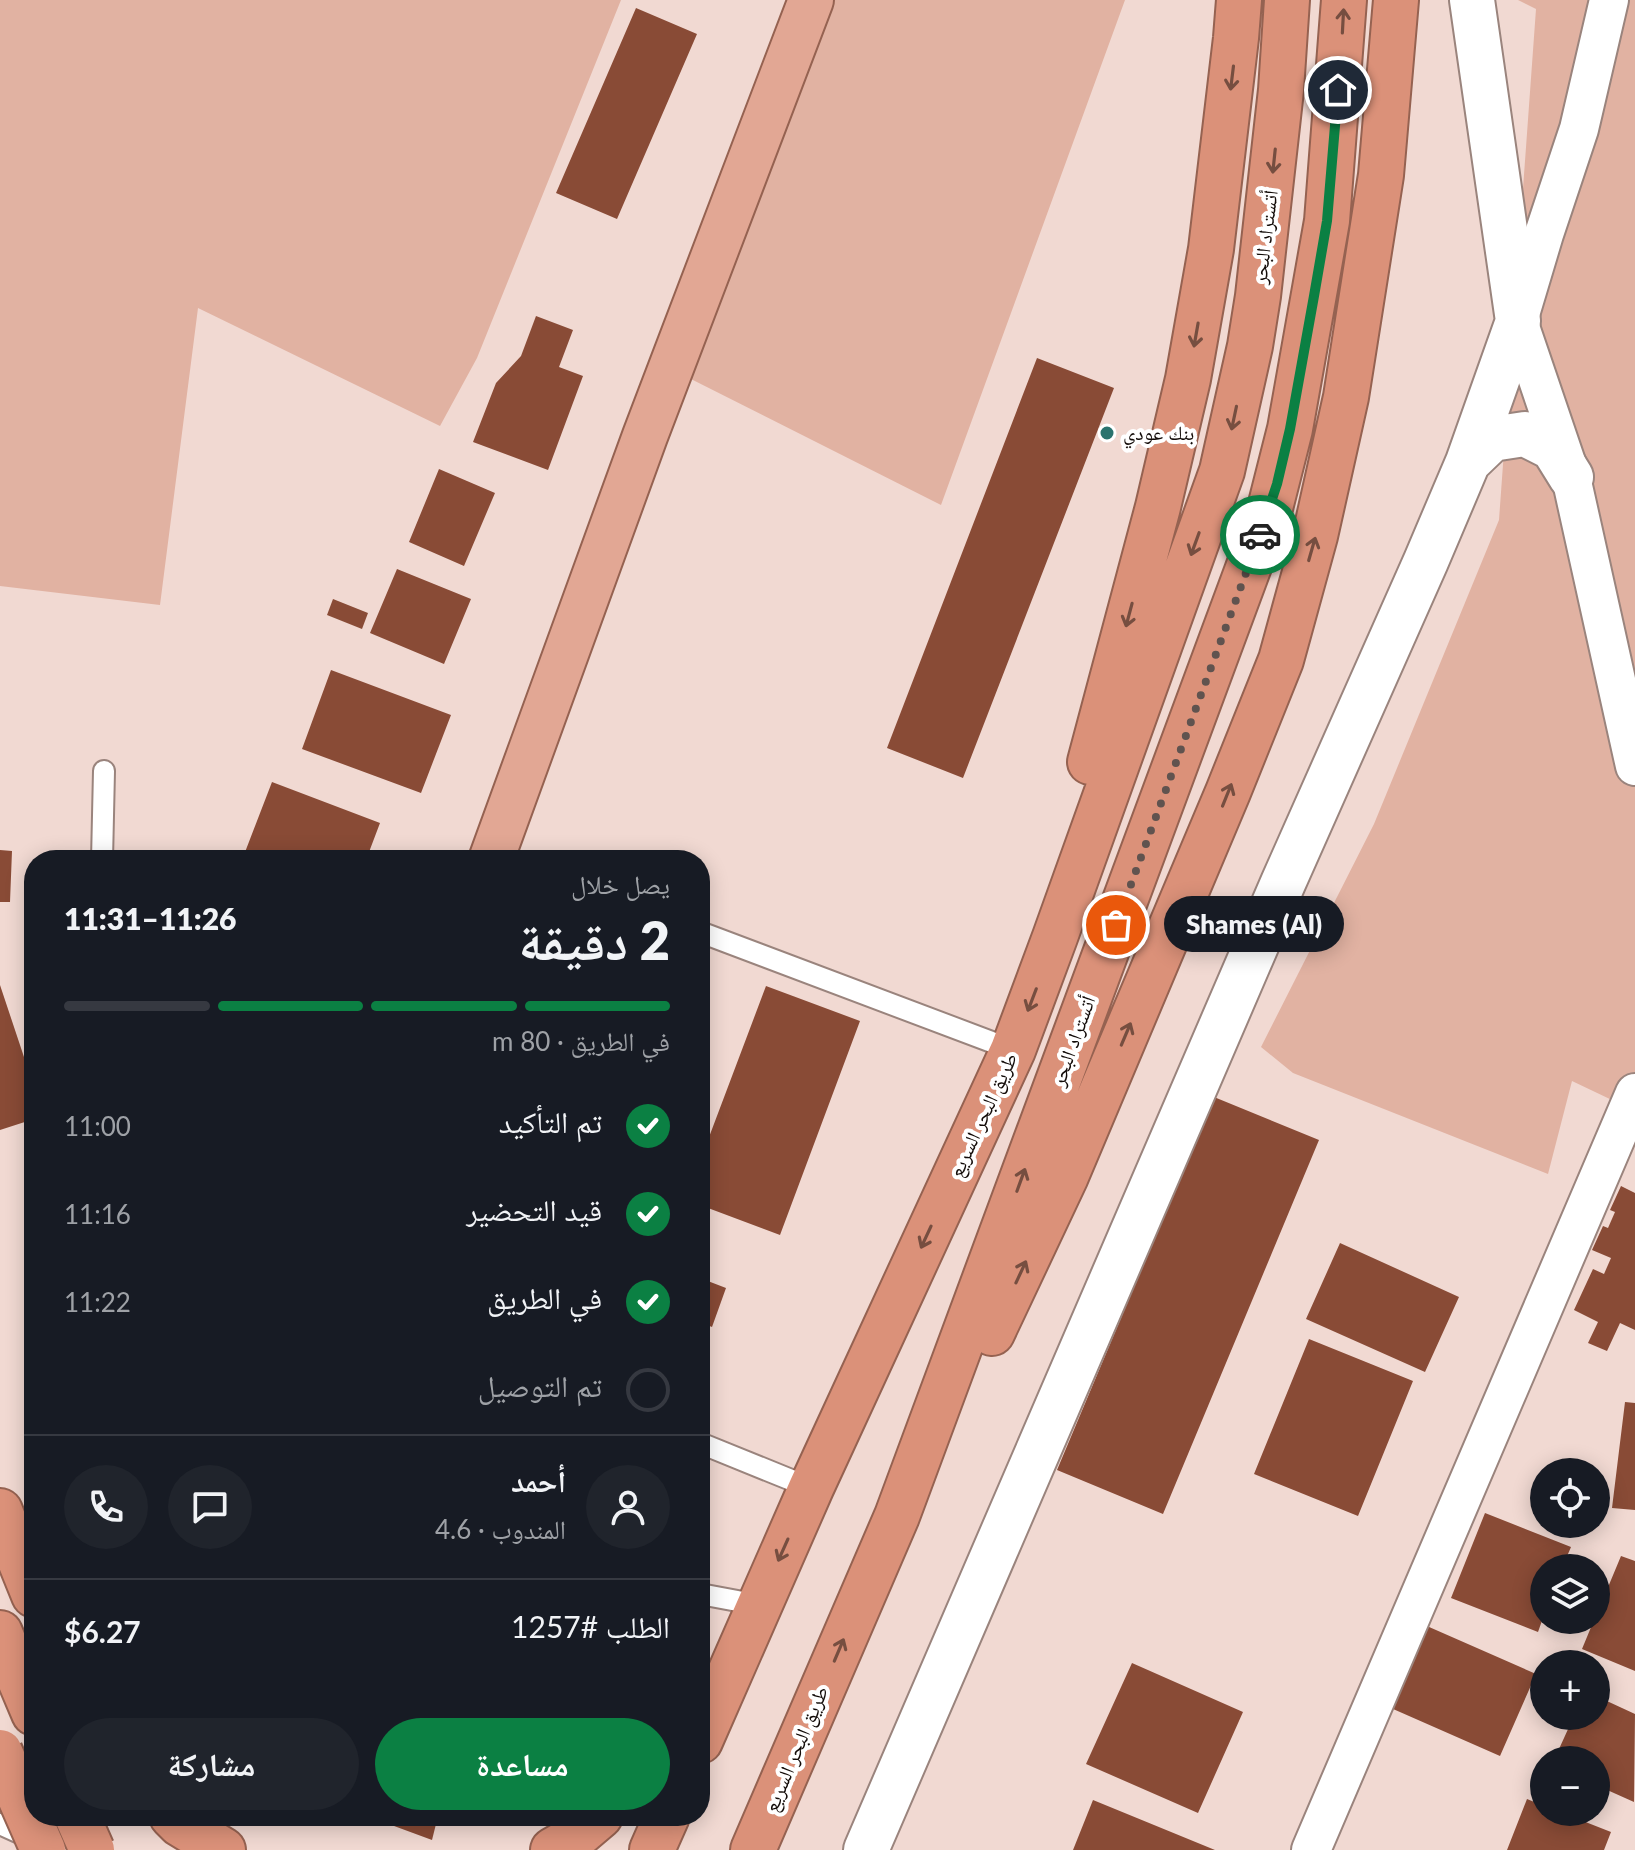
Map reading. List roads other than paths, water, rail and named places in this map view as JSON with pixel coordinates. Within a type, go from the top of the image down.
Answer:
[{"type":"highway","points":[[501,850],[645,436],[811,0]]},
{"type":"highway","points":[[1055,937],[1062,884],[1080,801],[1158,507],[1188,379],[1213,234],[1239,0]]},
{"type":"highway","name":"أتستراد البحر","points":[[1222,471],[1258,296],[1280,105],[1287,0]]},
{"type":"highway","name":"أتستراد البحر","points":[[897,1516],[1269,512],[1290,429],[1327,221],[1344,0]]},
{"type":"highway","points":[[897,1516],[967,1392],[995,1325],[1066,1176],[1281,660],[1315,536],[1346,397],[1381,175],[1400,4]]},
{"type":"highway","name":"طريق البحر السريع","points":[[710,1714],[1013,1050],[1222,471]]},
{"type":"highway","points":[[0,1511],[24,1570]]},
{"type":"highway","name":"طريق البحر السريع","points":[[753,1850],[897,1516]]},
{"type":"highway","points":[[0,1633],[24,1689]]},
{"type":"highway","points":[[8,1755],[24,1798]]},
{"type":"highway","points":[[34,1826],[43,1850]]},
{"type":"highway","points":[[81,1826],[92,1850]]},
{"type":"highway","points":[[77,1850],[88,1826]]},
{"type":"highway","points":[[185,1826],[223,1850]]},
{"type":"highway","points":[[553,1850],[588,1826]]},
{"type":"highway","points":[[652,1850],[663,1826]]},
{"type":"street","points":[[866,1850],[1468,462],[1518,321],[1579,129],[1609,0]]},
{"type":"street","points":[[1474,5],[1518,321],[1571,477],[1635,766]]},
{"type":"street","points":[[1468,462],[1492,439],[1525,434],[1553,448],[1571,477]]},
{"type":"street","points":[[1311,1850],[1635,1093]]},
{"type":"lane","points":[[102,850],[104,771]]},
{"type":"lane","points":[[710,936],[1013,1050]]},
{"type":"lane","points":[[710,1447],[811,1488]]},
{"type":"lane","points":[[710,1596],[759,1605]]},
{"type":"lane","points":[[0,1824],[59,1850]]},
{"type":"place","name":"بنك عودي","points":[[1107,433]]},
{"type":"place","name":"Shames (Al)","points":[[1116,925]]}]
